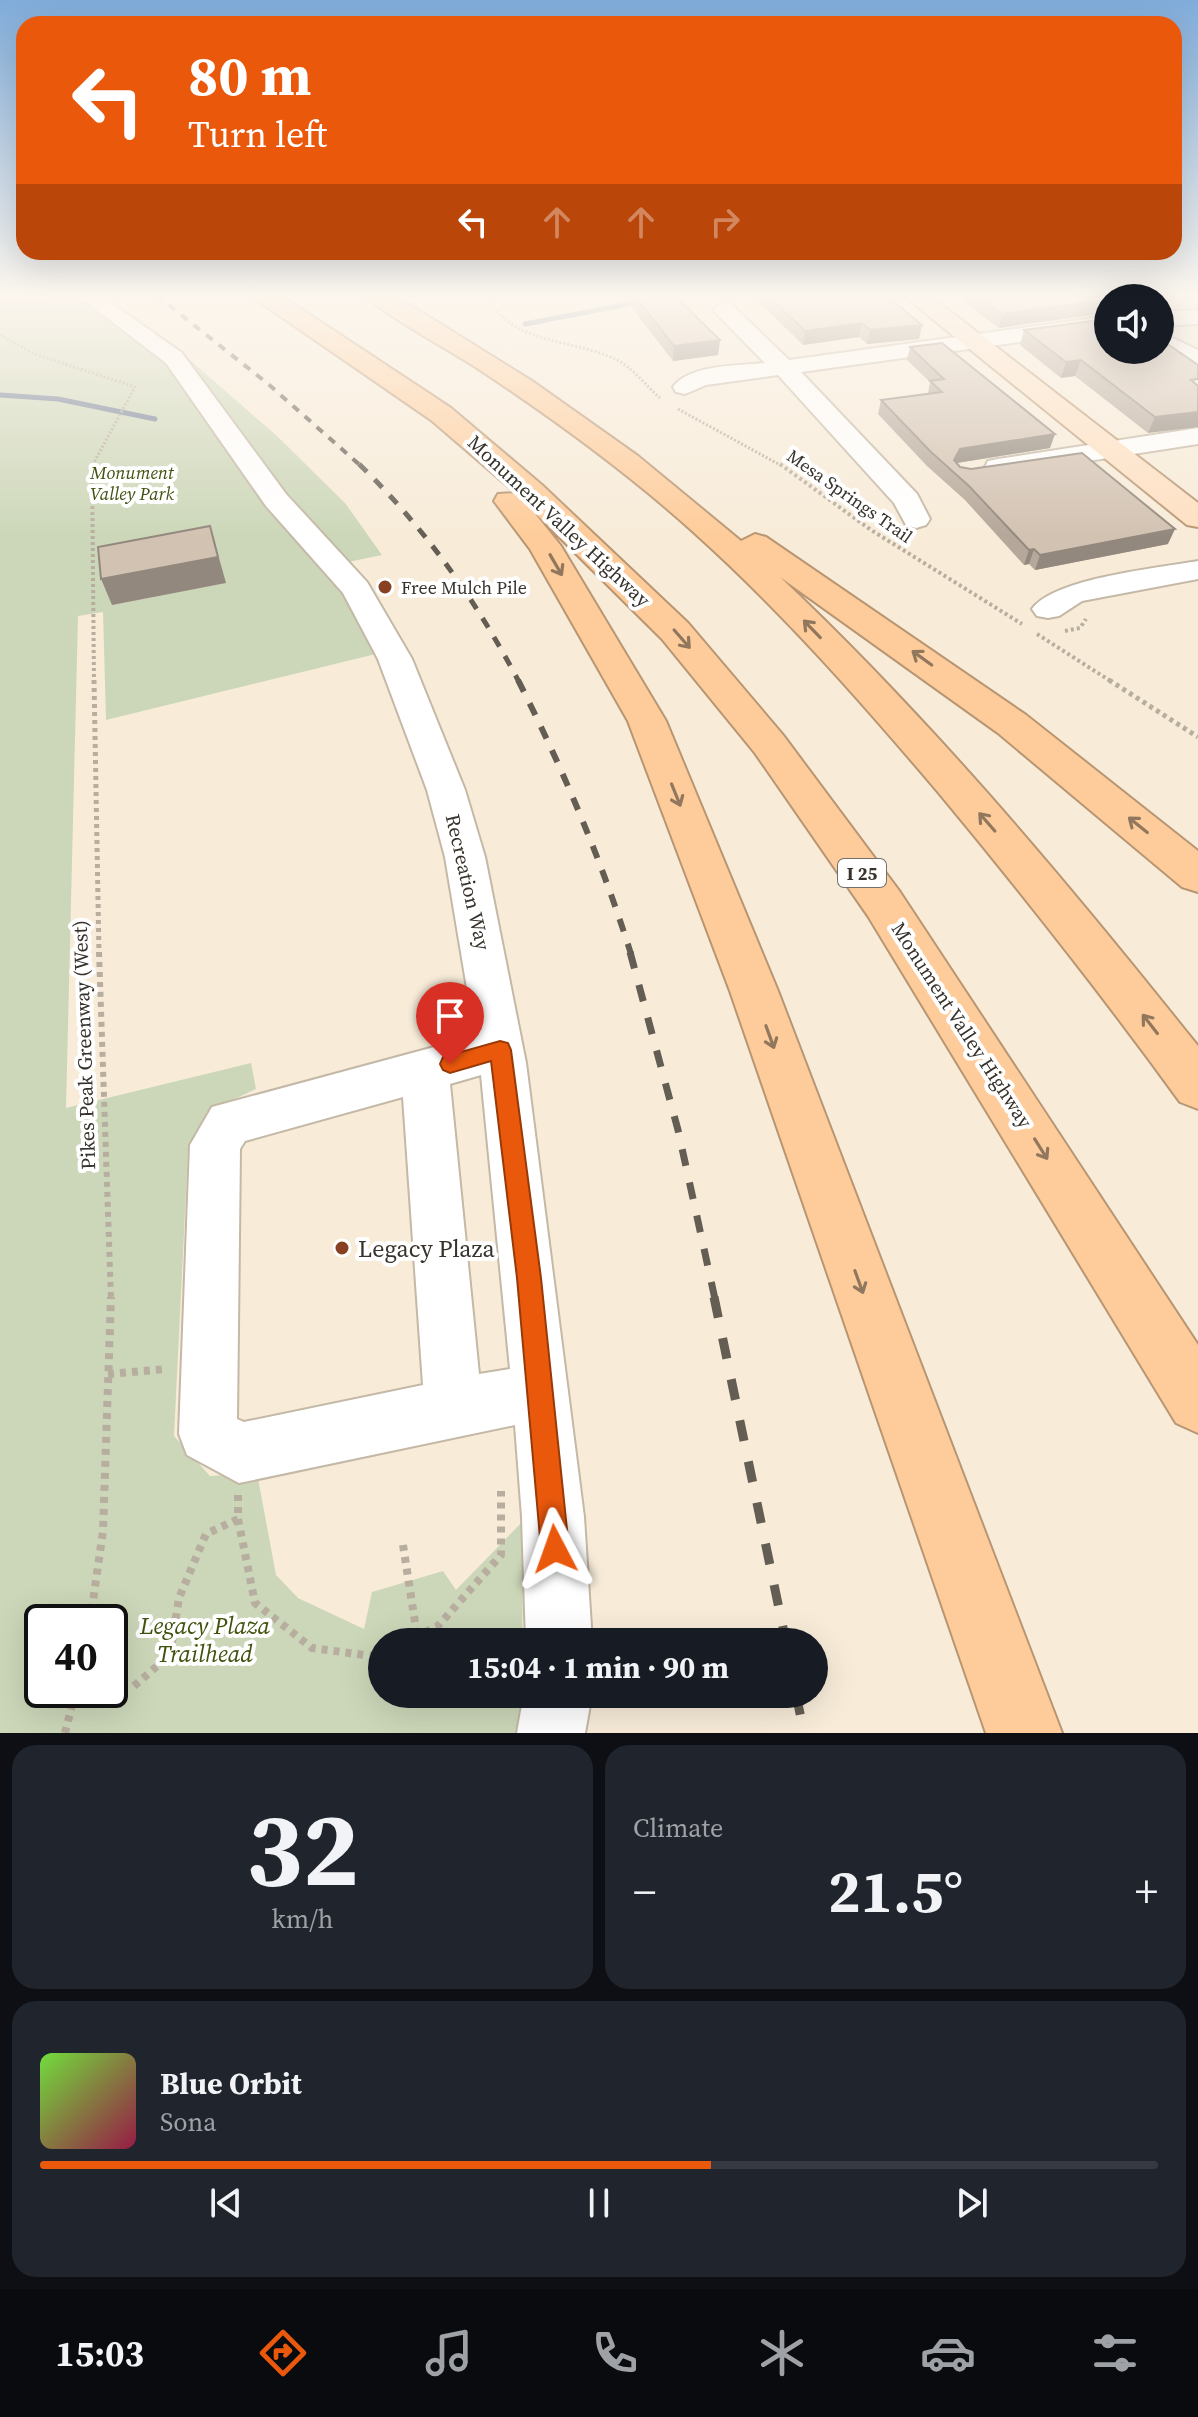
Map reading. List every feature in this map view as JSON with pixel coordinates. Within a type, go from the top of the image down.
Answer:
[{"type":"highway","name":"Monument Valley Highway","points":[[385,376],[441,414],[531,491],[665,621],[769,744],[884,904],[1198,1401]]},
{"type":"highway","points":[[507,376],[966,690],[1198,875]]},
{"type":"highway","points":[[441,414],[545,546],[647,721],[754,991],[1024,1733]]},
{"type":"highway","points":[[617,454],[740,558],[887,708],[1017,855],[1198,1086]]},
{"type":"main road","points":[[1018,376],[1198,518]]},
{"type":"street","name":"Recreation Way","points":[[187,376],[276,500],[339,566],[371,613],[401,673],[446,790],[465,857],[500,1050],[553,1517],[558,1628]]},
{"type":"street","points":[[685,387],[700,379],[727,376]]},
{"type":"street","points":[[791,376],[907,500],[916,519]]},
{"type":"street","points":[[967,472],[1198,436]]},
{"type":"street","points":[[1036,622],[1072,594],[1198,570]]},
{"type":"street","points":[[500,1050],[229,1123],[215,1145],[208,1434],[239,1453],[540,1392]]},
{"type":"street","points":[[425,1071],[453,1408]]},
{"type":"street","points":[[551,1733],[555,1708]]},
{"type":"path","name":"Pikes Peak Greenway (West)","points":[[93,1604],[103,1531],[112,1266],[95,857],[92,465],[135,387],[101,376]]},
{"type":"path","name":"Mesa Springs Trail","points":[[636,376],[657,396],[771,458],[871,530],[1036,622],[1198,737]]},
{"type":"path","points":[[108,1374],[209,1365]]},
{"type":"path","points":[[239,1453],[238,1519],[255,1603],[312,1648],[368,1655]]},
{"type":"path","points":[[434,1628],[501,1555],[500,1476]]},
{"type":"path","points":[[128,1686],[134,1686],[170,1655],[179,1598],[206,1534],[238,1519]]},
{"type":"path","points":[[403,1545],[417,1628]]},
{"type":"path","points":[[65,1733],[71,1708]]},
{"type":"green space","points":[[0,376],[208,376],[277,436],[345,503],[382,555],[324,567],[380,653],[106,720],[103,612],[78,616],[66,1108],[251,1063],[256,1089],[207,1112],[188,1152],[174,1436],[210,1476],[257,1473],[276,1575],[298,1598],[364,1629],[372,1592],[443,1571],[456,1590],[524,1520],[522,1628],[368,1628],[368,1708],[521,1708],[515,1733],[0,1733]]},
{"type":"building","points":[[941,376],[983,376],[1055,434],[960,449],[954,460],[960,467],[971,469],[1082,453],[1175,529],[1040,555],[1034,549],[1029,550],[881,400],[942,392],[930,381],[944,379]]},
{"type":"building","points":[[1102,376],[1198,376],[1198,379],[1191,380],[1198,386],[1198,412],[1155,417]]},
{"type":"building","points":[[210,526],[218,557],[101,579],[98,547]]},
{"type":"waterway","points":[[0,395],[58,399],[155,419]]},
{"type":"railway","points":[[258,376],[361,466]]},
{"type":"railway","points":[[361,466],[406,514],[448,566],[519,681]]},
{"type":"railway","points":[[519,681],[580,815],[631,954]]},
{"type":"railway","points":[[630,952],[678,1130],[715,1299]]},
{"type":"railway","points":[[714,1297],[783,1628]]},
{"type":"railway","points":[[799,1708],[804,1733]]},
{"type":"place","name":"Free Mulch Pile","points":[[385,587]]},
{"type":"place","name":"Legacy Plaza","points":[[342,1248]]},
{"type":"route","points":[[450,1064],[500,1050],[529,1278],[555,1549]]},
{"type":"park label","name":"Monument Valley Park","points":[[132,482]]},
{"type":"park label","name":"Legacy Plaza Trailhead","points":[[205,1639]]}]
